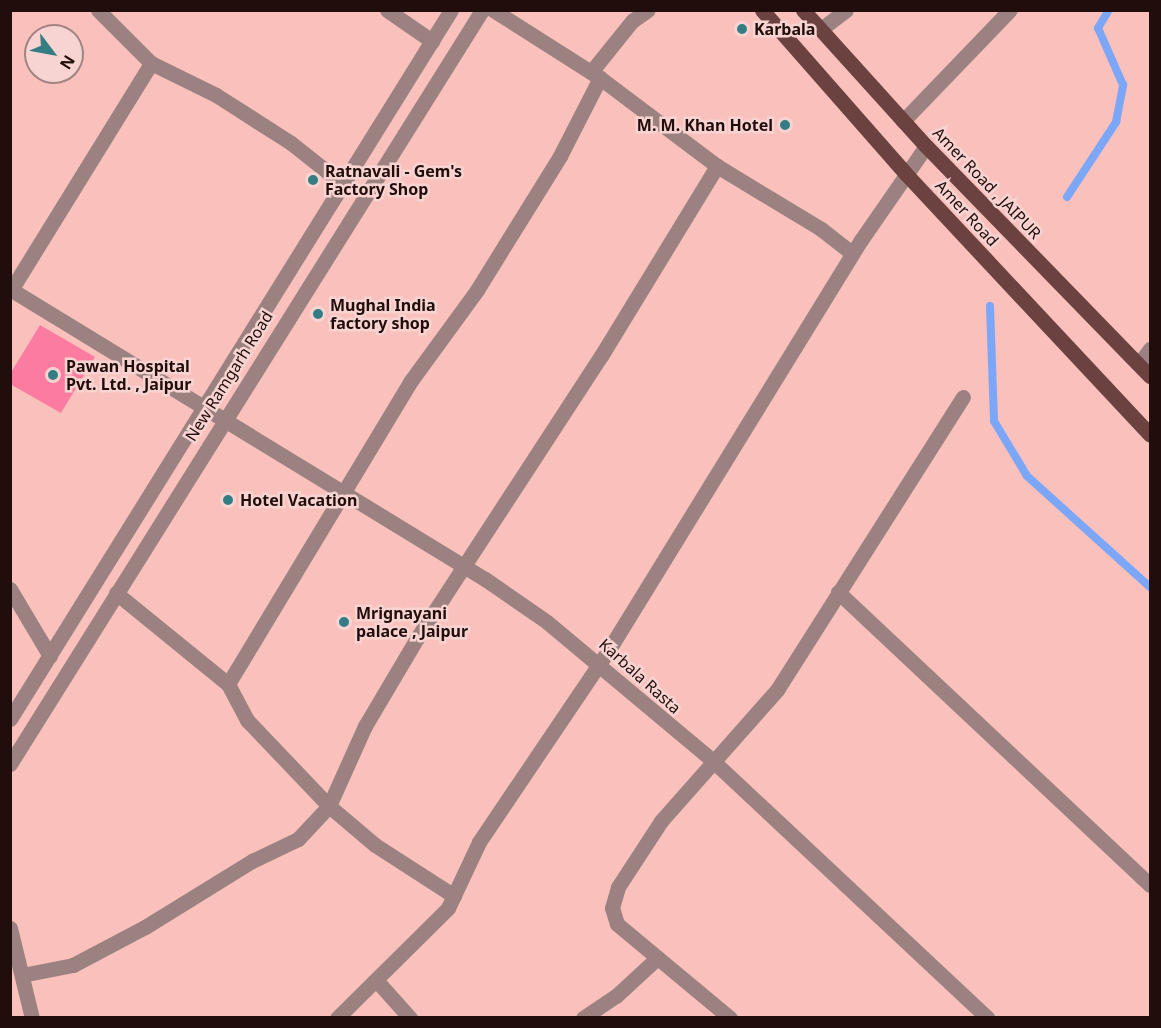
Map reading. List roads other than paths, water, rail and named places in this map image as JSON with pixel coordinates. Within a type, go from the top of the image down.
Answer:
[{"type":"main road","name":"Amer Road","points":[[762,10],[906,174],[1150,435]]},
{"type":"main road","name":"Amer Road , JAIPUR","points":[[803,10],[926,146],[1150,376]]},
{"type":"street","points":[[98,10],[151,63],[216,95],[291,143],[345,186]]},
{"type":"street","points":[[387,10],[432,41]]},
{"type":"street","name":"New Ramgarh Road","points":[[10,718],[345,186],[451,10]]},
{"type":"street","name":"New Ramgarh Road","points":[[10,764],[482,10]]},
{"type":"street","points":[[493,10],[596,75],[717,166],[821,228],[852,253]]},
{"type":"street","points":[[228,684],[344,496],[410,382],[477,290],[560,156],[596,75],[632,21],[648,10]]},
{"type":"street","points":[[821,29],[846,10]]},
{"type":"street","points":[[903,121],[1010,10]]},
{"type":"street","points":[[11,289],[151,63]]},
{"type":"street","points":[[337,1017],[377,981],[448,908],[479,842],[600,662],[852,253],[926,146]]},
{"type":"street","points":[[22,975],[73,965],[145,927],[252,861],[297,839],[329,806],[365,726],[717,166]]},
{"type":"street","name":"Karbala Rasta","points":[[11,289],[344,496],[464,567],[600,662],[713,761],[988,1017]]},
{"type":"street","points":[[1139,364],[1150,348]]},
{"type":"street","points":[[730,1017],[655,960],[618,924],[612,908],[618,886],[661,821],[777,690],[963,397]]},
{"type":"street","points":[[10,589],[50,656]]},
{"type":"street","points":[[838,592],[1150,885]]},
{"type":"street","points":[[116,593],[228,684],[247,720],[329,806],[375,845],[454,896]]},
{"type":"street","points":[[10,928],[32,1017]]},
{"type":"street","points":[[583,1017],[616,996],[655,960]]},
{"type":"street","points":[[377,981],[410,1017]]},
{"type":"waterway","points":[[1067,197],[1116,122],[1123,85],[1098,28],[1109,10]]},
{"type":"waterway","points":[[990,306],[994,421],[1027,476],[1150,587]]},
{"type":"place","name":"Karbala","points":[[742,29]]},
{"type":"place","name":"M. M. Khan Hotel","points":[[785,125]]},
{"type":"place","name":"Ratnavali - Gem's Factory Shop","points":[[313,180]]},
{"type":"place","name":"Mughal India factory shop","points":[[318,314]]},
{"type":"place","name":"Pawan Hospital Pvt. Ltd. , Jaipur","points":[[53,375]]},
{"type":"place","name":"Hotel Vacation","points":[[228,500]]},
{"type":"place","name":"Mrignayani palace , Jaipur","points":[[344,622]]}]
